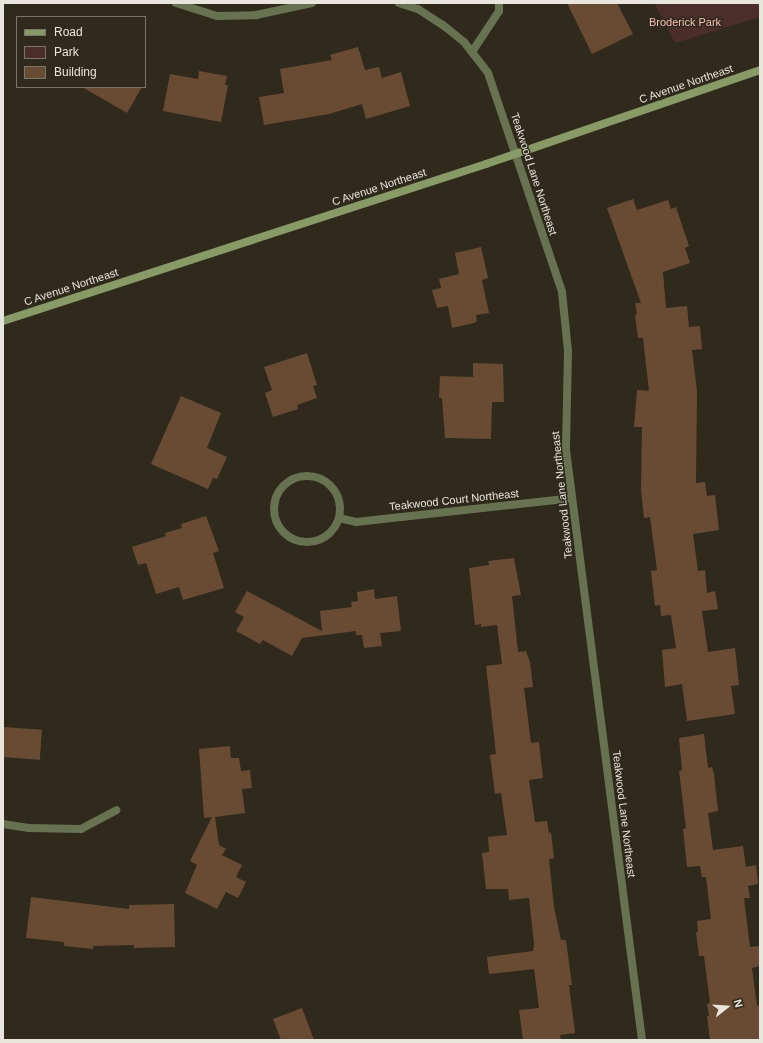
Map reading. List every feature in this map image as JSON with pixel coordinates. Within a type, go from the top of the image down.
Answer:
[{"type":"main road","name":"C Avenue Northeast","points":[[3,321],[516,154],[760,70]]},
{"type":"street","points":[[176,3],[217,16],[256,15],[312,3]]},
{"type":"street","name":"Teakwood Lane Northeast","points":[[399,3],[418,9],[443,25],[472,52],[488,73],[562,292],[568,351],[566,450],[642,1040]]},
{"type":"street","points":[[472,52],[499,12],[499,3]]},
{"type":"street","points":[[305,475],[315,477],[333,488],[340,508],[339,518],[325,537],[315,541],[298,541],[283,532],[276,523],[274,500],[286,483],[305,475]]},
{"type":"street","name":"Teakwood Court Northeast","points":[[339,518],[356,522],[572,498]]},
{"type":"street","points":[[3,824],[29,828],[81,829],[116,810]]},
{"type":"green space","name":"Broderick Park","points":[[654,3],[760,3],[760,17],[675,43]]},
{"type":"building","points":[[567,3],[617,3],[633,34],[592,54]]},
{"type":"building","points":[[358,47],[365,70],[379,67],[382,78],[401,72],[410,106],[366,119],[362,104],[329,114],[264,125],[259,97],[284,93],[280,69],[332,60],[330,55]]},
{"type":"building","points":[[199,71],[227,76],[225,85],[228,85],[221,122],[163,111],[170,74],[198,79]]},
{"type":"building","points":[[84,88],[141,88],[127,113]]},
{"type":"building","points":[[633,199],[637,210],[668,200],[671,209],[676,207],[689,246],[685,248],[690,263],[663,272],[666,308],[687,306],[689,327],[700,326],[702,349],[692,350],[697,391],[696,483],[705,482],[707,496],[715,495],[719,530],[693,534],[698,571],[705,570],[707,593],[715,591],[718,609],[702,611],[708,652],[735,648],[739,685],[731,686],[735,714],[687,721],[682,684],[665,687],[662,650],[676,648],[671,615],[661,616],[660,605],[655,606],[651,571],[657,570],[650,517],[644,518],[641,490],[642,427],[634,427],[637,390],[649,391],[643,338],[638,338],[635,315],[637,314],[635,303],[641,303],[607,208]]},
{"type":"building","points":[[481,247],[488,278],[482,280],[489,313],[476,315],[477,321],[474,323],[452,328],[448,306],[437,308],[432,290],[441,288],[439,279],[459,274],[455,253]]},
{"type":"building","points":[[307,353],[317,385],[313,386],[317,398],[297,405],[298,409],[273,417],[265,393],[272,390],[264,367]]},
{"type":"building","points":[[473,363],[503,364],[504,402],[492,402],[491,439],[445,438],[442,398],[439,398],[440,376],[473,377]]},
{"type":"building","points":[[181,396],[221,413],[207,448],[227,457],[217,479],[213,478],[208,489],[151,464]]},
{"type":"building","points":[[206,516],[219,551],[213,553],[224,588],[183,600],[179,587],[156,594],[146,563],[138,565],[132,547],[166,536],[165,533],[182,528],[181,524]]},
{"type":"building","points":[[514,558],[521,595],[512,596],[518,652],[526,651],[530,662],[533,687],[524,688],[531,743],[539,742],[543,778],[529,780],[535,822],[547,821],[549,833],[551,832],[554,858],[549,859],[554,907],[561,940],[566,940],[572,985],[569,985],[575,1033],[560,1035],[561,1040],[523,1040],[519,1010],[539,1008],[534,969],[489,974],[487,957],[533,951],[534,944],[529,898],[509,900],[508,889],[486,889],[482,853],[489,852],[488,837],[507,835],[501,793],[495,794],[490,755],[496,754],[486,666],[502,664],[497,625],[481,627],[481,624],[475,625],[469,568],[489,565],[488,561]]},
{"type":"building","points":[[374,589],[375,599],[397,596],[401,631],[380,633],[382,646],[364,648],[362,635],[356,635],[356,631],[302,638],[292,656],[263,640],[260,644],[236,631],[244,617],[235,612],[247,591],[322,631],[320,611],[352,607],[351,602],[358,601],[357,592]]},
{"type":"building","points":[[3,727],[42,730],[40,760],[3,757]]},
{"type":"building","points":[[704,734],[708,768],[712,767],[714,774],[718,811],[708,813],[713,850],[743,846],[746,867],[756,865],[758,884],[748,886],[750,898],[744,898],[750,947],[759,946],[760,966],[752,968],[757,1006],[760,1005],[760,1040],[710,1040],[707,1004],[710,1003],[704,956],[699,956],[696,932],[698,932],[697,921],[711,919],[706,877],[702,877],[700,866],[687,867],[683,829],[686,828],[679,771],[682,770],[679,738]]},
{"type":"building","points":[[230,746],[231,758],[239,758],[241,771],[250,770],[252,788],[242,789],[245,813],[215,817],[219,845],[226,849],[222,855],[242,865],[236,877],[246,882],[238,898],[226,892],[217,909],[185,893],[197,865],[190,861],[212,817],[204,818],[199,749]]},
{"type":"building","points":[[31,897],[129,909],[129,905],[174,904],[175,947],[134,948],[134,945],[93,946],[93,949],[64,946],[64,942],[26,938]]},
{"type":"building","points":[[302,1008],[314,1040],[281,1040],[273,1019]]}]
